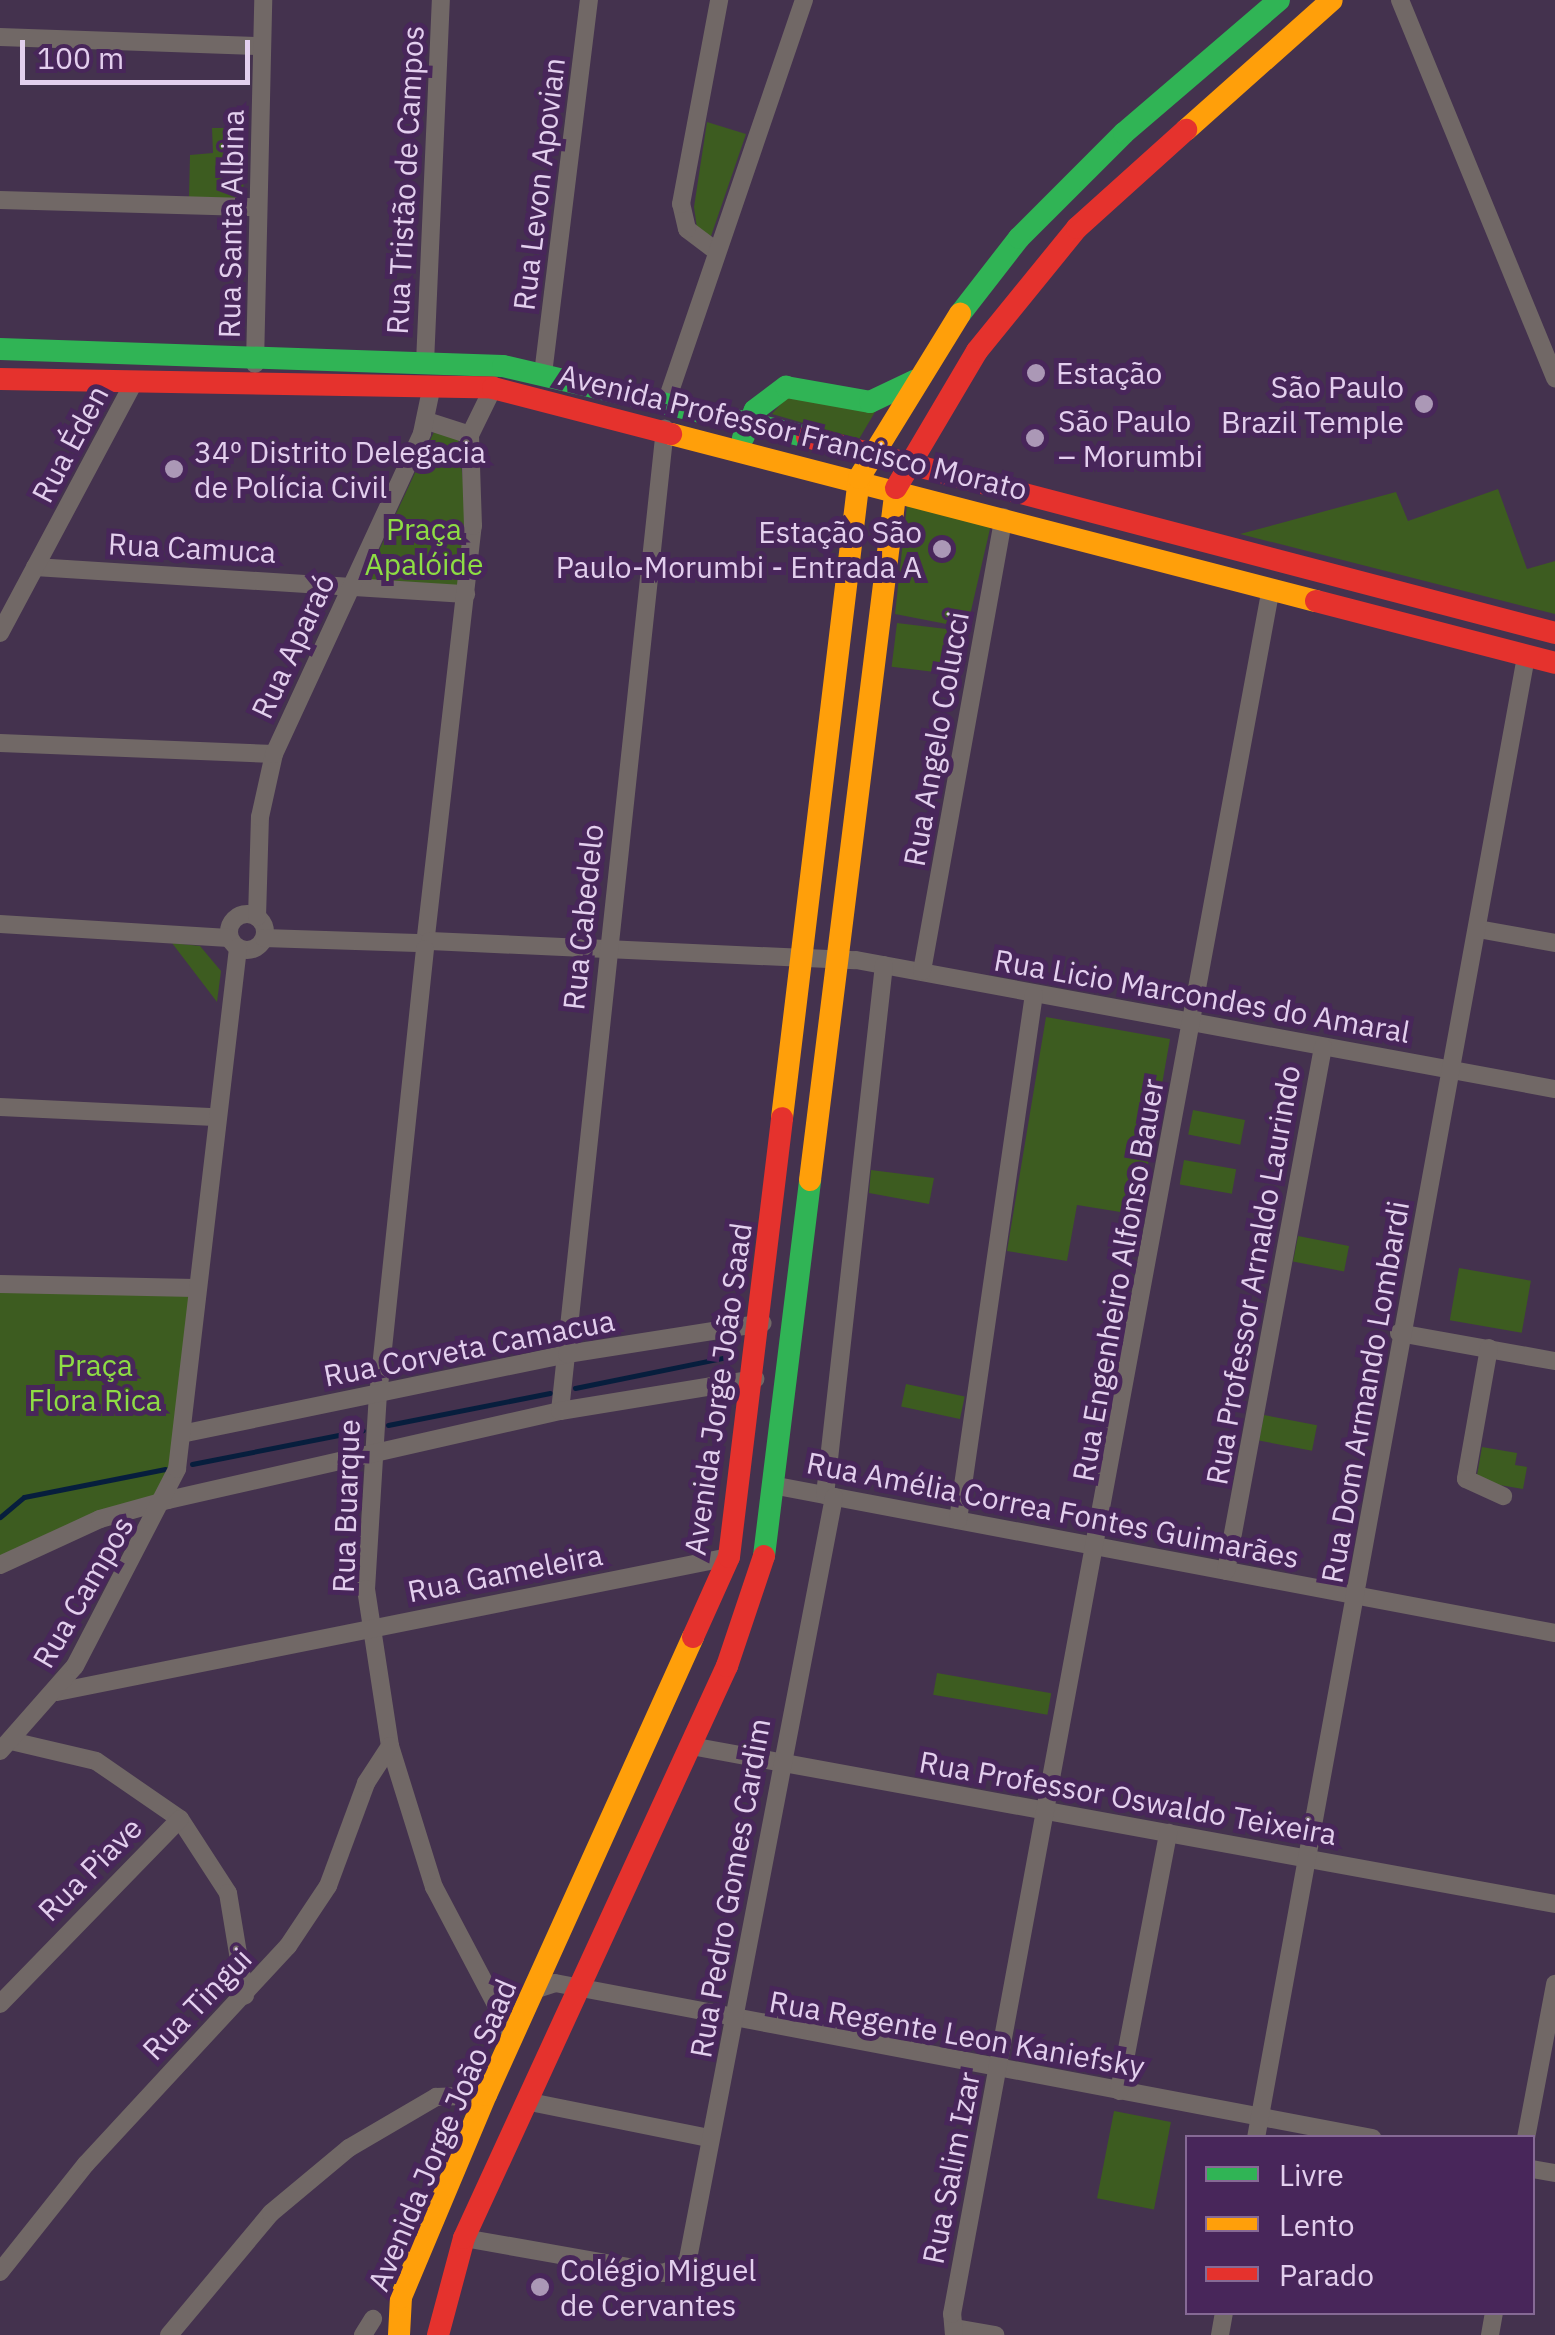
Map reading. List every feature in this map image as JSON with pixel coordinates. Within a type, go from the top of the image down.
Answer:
[{"type":"main road","name":"Avenida Jorge João Saad","points":[[398,2335],[401,2297],[486,2095],[597,1856],[728,1557],[762,1323],[799,957],[858,478],[914,381],[994,267],[1132,126],[1279,0]]},
{"type":"main road","name":"Avenida Jorge João Saad","points":[[438,2335],[464,2238],[530,2102],[746,1618],[777,1486],[896,486],[908,460],[1023,288],[1077,228],[1332,0]]},
{"type":"main road","points":[[994,267],[1023,288]]},
{"type":"main road","name":"Avenida Professor Francisco Morato","points":[[0,349],[428,374],[543,374],[872,450],[1555,633]]},
{"type":"main road","name":"Avenida Professor Francisco Morato","points":[[0,379],[256,390],[428,374],[896,486],[1555,662]]},
{"type":"main road","points":[[740,447],[747,421],[786,387],[870,402],[914,381]]},
{"type":"main road","points":[[782,1128],[802,1142],[818,1134]]},
{"type":"main road","points":[[778,1161],[793,1155],[814,1164]]},
{"type":"main road","points":[[597,1856],[633,1872]]},
{"type":"street","name":"Rua Santa Albina","points":[[256,390],[263,0]]},
{"type":"street","name":"Rua Tristão de Campos","points":[[428,374],[441,0]]},
{"type":"street","name":"Rua Levon Apovian","points":[[543,374],[589,0]]},
{"type":"street","points":[[716,252],[699,244],[681,204],[718,0]]},
{"type":"street","points":[[668,400],[804,0]]},
{"type":"street","points":[[1400,0],[1555,378]]},
{"type":"street","points":[[0,36],[262,46]]},
{"type":"street","points":[[0,200],[258,207]]},
{"type":"street","name":"Rua Aparaó","points":[[168,1500],[186,1433],[194,1288],[215,1116],[274,754],[427,421],[428,374]]},
{"type":"street","name":"Rua Éden","points":[[0,633],[132,386]]},
{"type":"street","points":[[427,421],[470,434],[493,388]]},
{"type":"street","name":"Rua Cabedelo","points":[[560,1411],[606,949],[665,429]]},
{"type":"street","name":"Rua Buarque","points":[[470,434],[475,500],[466,594],[424,942],[378,1393],[373,1455],[371,1626],[390,1746],[434,1887],[512,2035]]},
{"type":"street","name":"Rua Angelo Colucci","points":[[922,971],[1004,516]]},
{"type":"street","name":"Rua Camuca","points":[[35,567],[466,594]]},
{"type":"street","name":"Rua Engenheiro Alfonso Bauer","points":[[1096,1546],[1271,588]]},
{"type":"street","name":"Rua Dom Armando Lombardi","points":[[1257,2135],[1526,656]]},
{"type":"street","points":[[0,743],[274,754]]},
{"type":"street","points":[[0,924],[247,932]]},
{"type":"street","points":[[1478,929],[1555,943]]},
{"type":"street","name":"Rua Licio Marcondes do Amaral","points":[[247,932],[839,958],[1555,1089]]},
{"type":"street","points":[[830,1496],[884,965]]},
{"type":"street","points":[[958,1520],[1034,994]]},
{"type":"street","name":"Rua Professor Arnaldo Laurindo","points":[[1226,1571],[1322,1047]]},
{"type":"street","points":[[0,1107],[215,1116]]},
{"type":"street","points":[[0,1284],[194,1288]]},
{"type":"street","name":"Rua Corveta Camacua","points":[[186,1433],[568,1354],[762,1323]]},
{"type":"street","points":[[1400,1332],[1555,1360]]},
{"type":"street","points":[[1488,1348],[1466,1479],[1503,1496]]},
{"type":"street","points":[[0,1565],[100,1519],[168,1500],[560,1411],[755,1379]]},
{"type":"street","name":"Rua Amélia Correa Fontes Guimarães","points":[[777,1486],[1555,1633]]},
{"type":"street","name":"Rua Pedro Gomes Cardim","points":[[464,2238],[663,2273],[682,2268],[690,2254],[830,1496]]},
{"type":"street","name":"Rua Campos","points":[[5,1746],[57,1692],[168,1500]]},
{"type":"street","name":"Rua Salim Izar","points":[[955,2332],[952,2314],[1096,1546]]},
{"type":"street","name":"Rua Gameleira","points":[[57,1692],[728,1557]]},
{"type":"street","points":[[5,1746],[96,1761],[180,1819],[228,1893],[245,1996]]},
{"type":"street","name":"Rua Tingui","points":[[0,2272],[86,2164],[245,1996],[328,1886],[366,1782],[390,1746]]},
{"type":"street","name":"Rua Professor Oswaldo Teixeira","points":[[691,1746],[1555,1904]]},
{"type":"street","name":"Rua Piave","points":[[0,2004],[180,1819]]},
{"type":"street","points":[[1119,2091],[1168,1833]]},
{"type":"street","name":"Rua Regente Leon Kaniefsky","points":[[534,1990],[555,1983],[580,1992],[735,2022],[1357,2135]]},
{"type":"street","points":[[1527,2135],[1555,1984]]},
{"type":"street","points":[[169,2335],[271,2213],[349,2148],[436,2097],[486,2095]]},
{"type":"street","points":[[530,2102],[710,2138]]},
{"type":"street","points":[[955,2332],[994,2335]]},
{"type":"green space","points":[[707,122],[746,134],[710,239],[697,228],[694,207]]},
{"type":"green space","points":[[212,128],[245,128],[243,200],[189,198],[190,155],[213,153]]},
{"type":"green space","points":[[789,394],[875,412],[859,439],[772,414]]},
{"type":"green space","name":"Praça Apalóide","points":[[446,425],[457,431],[467,514],[458,592],[362,587],[434,432]]},
{"type":"green space","points":[[1498,489],[1527,569],[1555,561],[1555,614],[1240,534],[1396,492],[1408,521]]},
{"type":"green space","points":[[907,505],[992,520],[967,628],[895,614]]},
{"type":"green space","points":[[897,623],[961,631],[955,674],[892,667]]},
{"type":"green space","points":[[172,943],[200,946],[221,971],[217,1002]]},
{"type":"green space","points":[[1046,1017],[1170,1039],[1139,1215],[1077,1205],[1067,1261],[1007,1251]]},
{"type":"green space","points":[[1193,1110],[1245,1120],[1240,1145],[1188,1135]]},
{"type":"green space","points":[[1184,1160],[1236,1169],[1232,1194],[1180,1185]]},
{"type":"green space","points":[[871,1170],[934,1178],[929,1204],[869,1193]]},
{"type":"green space","points":[[1298,1236],[1349,1246],[1344,1271],[1293,1262]]},
{"type":"green space","points":[[1459,1268],[1531,1281],[1522,1333],[1450,1320]]},
{"type":"green space","name":"Praça Flora Rica","points":[[0,1283],[195,1288],[168,1500],[0,1565]]},
{"type":"green space","points":[[906,1384],[965,1396],[960,1419],[901,1406]]},
{"type":"green space","points":[[1264,1415],[1317,1425],[1312,1451],[1259,1441]]},
{"type":"green space","points":[[1482,1447],[1517,1453],[1515,1465],[1527,1467],[1523,1489],[1476,1481]]},
{"type":"green space","points":[[937,1673],[1051,1693],[1047,1715],[933,1695]]},
{"type":"green space","points":[[1114,2111],[1171,2122],[1154,2209],[1097,2198]]},
{"type":"waterway","points":[[575,1388],[723,1358]]},
{"type":"waterway","points":[[388,1425],[550,1393]]},
{"type":"waterway","points":[[192,1464],[363,1430]]},
{"type":"waterway","points":[[0,1517],[24,1497],[165,1469]]},
{"type":"traffic: fast","points":[[960,314],[1019,238],[1124,133],[1279,0]]},
{"type":"traffic: fast","points":[[0,349],[503,366],[807,437]]},
{"type":"traffic: fast","points":[[743,438],[755,410],[786,387],[870,402],[914,381]]},
{"type":"traffic: fast","points":[[764,1556],[810,1180]]},
{"type":"traffic: slow","points":[[1186,130],[1332,0]]},
{"type":"traffic: slow","points":[[782,1118],[859,478],[960,314]]},
{"type":"traffic: slow","points":[[671,434],[1316,601]]},
{"type":"traffic: slow","points":[[810,1180],[896,488]]},
{"type":"traffic: slow","points":[[399,2335],[401,2297],[486,2095],[693,1637]]},
{"type":"traffic: jam","points":[[896,488],[977,351],[1077,228],[1186,130]]},
{"type":"traffic: jam","points":[[0,379],[493,388],[671,434]]},
{"type":"traffic: jam","points":[[807,437],[1555,633]]},
{"type":"traffic: jam","points":[[1316,601],[1555,663]]},
{"type":"traffic: jam","points":[[693,1637],[729,1557],[782,1118]]},
{"type":"traffic: jam","points":[[438,2335],[464,2238],[727,1666],[764,1556]]},
{"type":"place","name":"Estação","points":[[1036,373]]},
{"type":"place","name":"São Paulo Brazil Temple","points":[[1424,404]]},
{"type":"place","name":"São Paulo – Morumbi","points":[[1035,438]]},
{"type":"place","name":"34º Distrito Delegacia de Polícia Civil","points":[[174,469]]},
{"type":"place","name":"Estação São Paulo-Morumbi - Entrada A","points":[[942,549]]},
{"type":"place","name":"Colégio Miguel de Cervantes","points":[[540,2287]]}]
